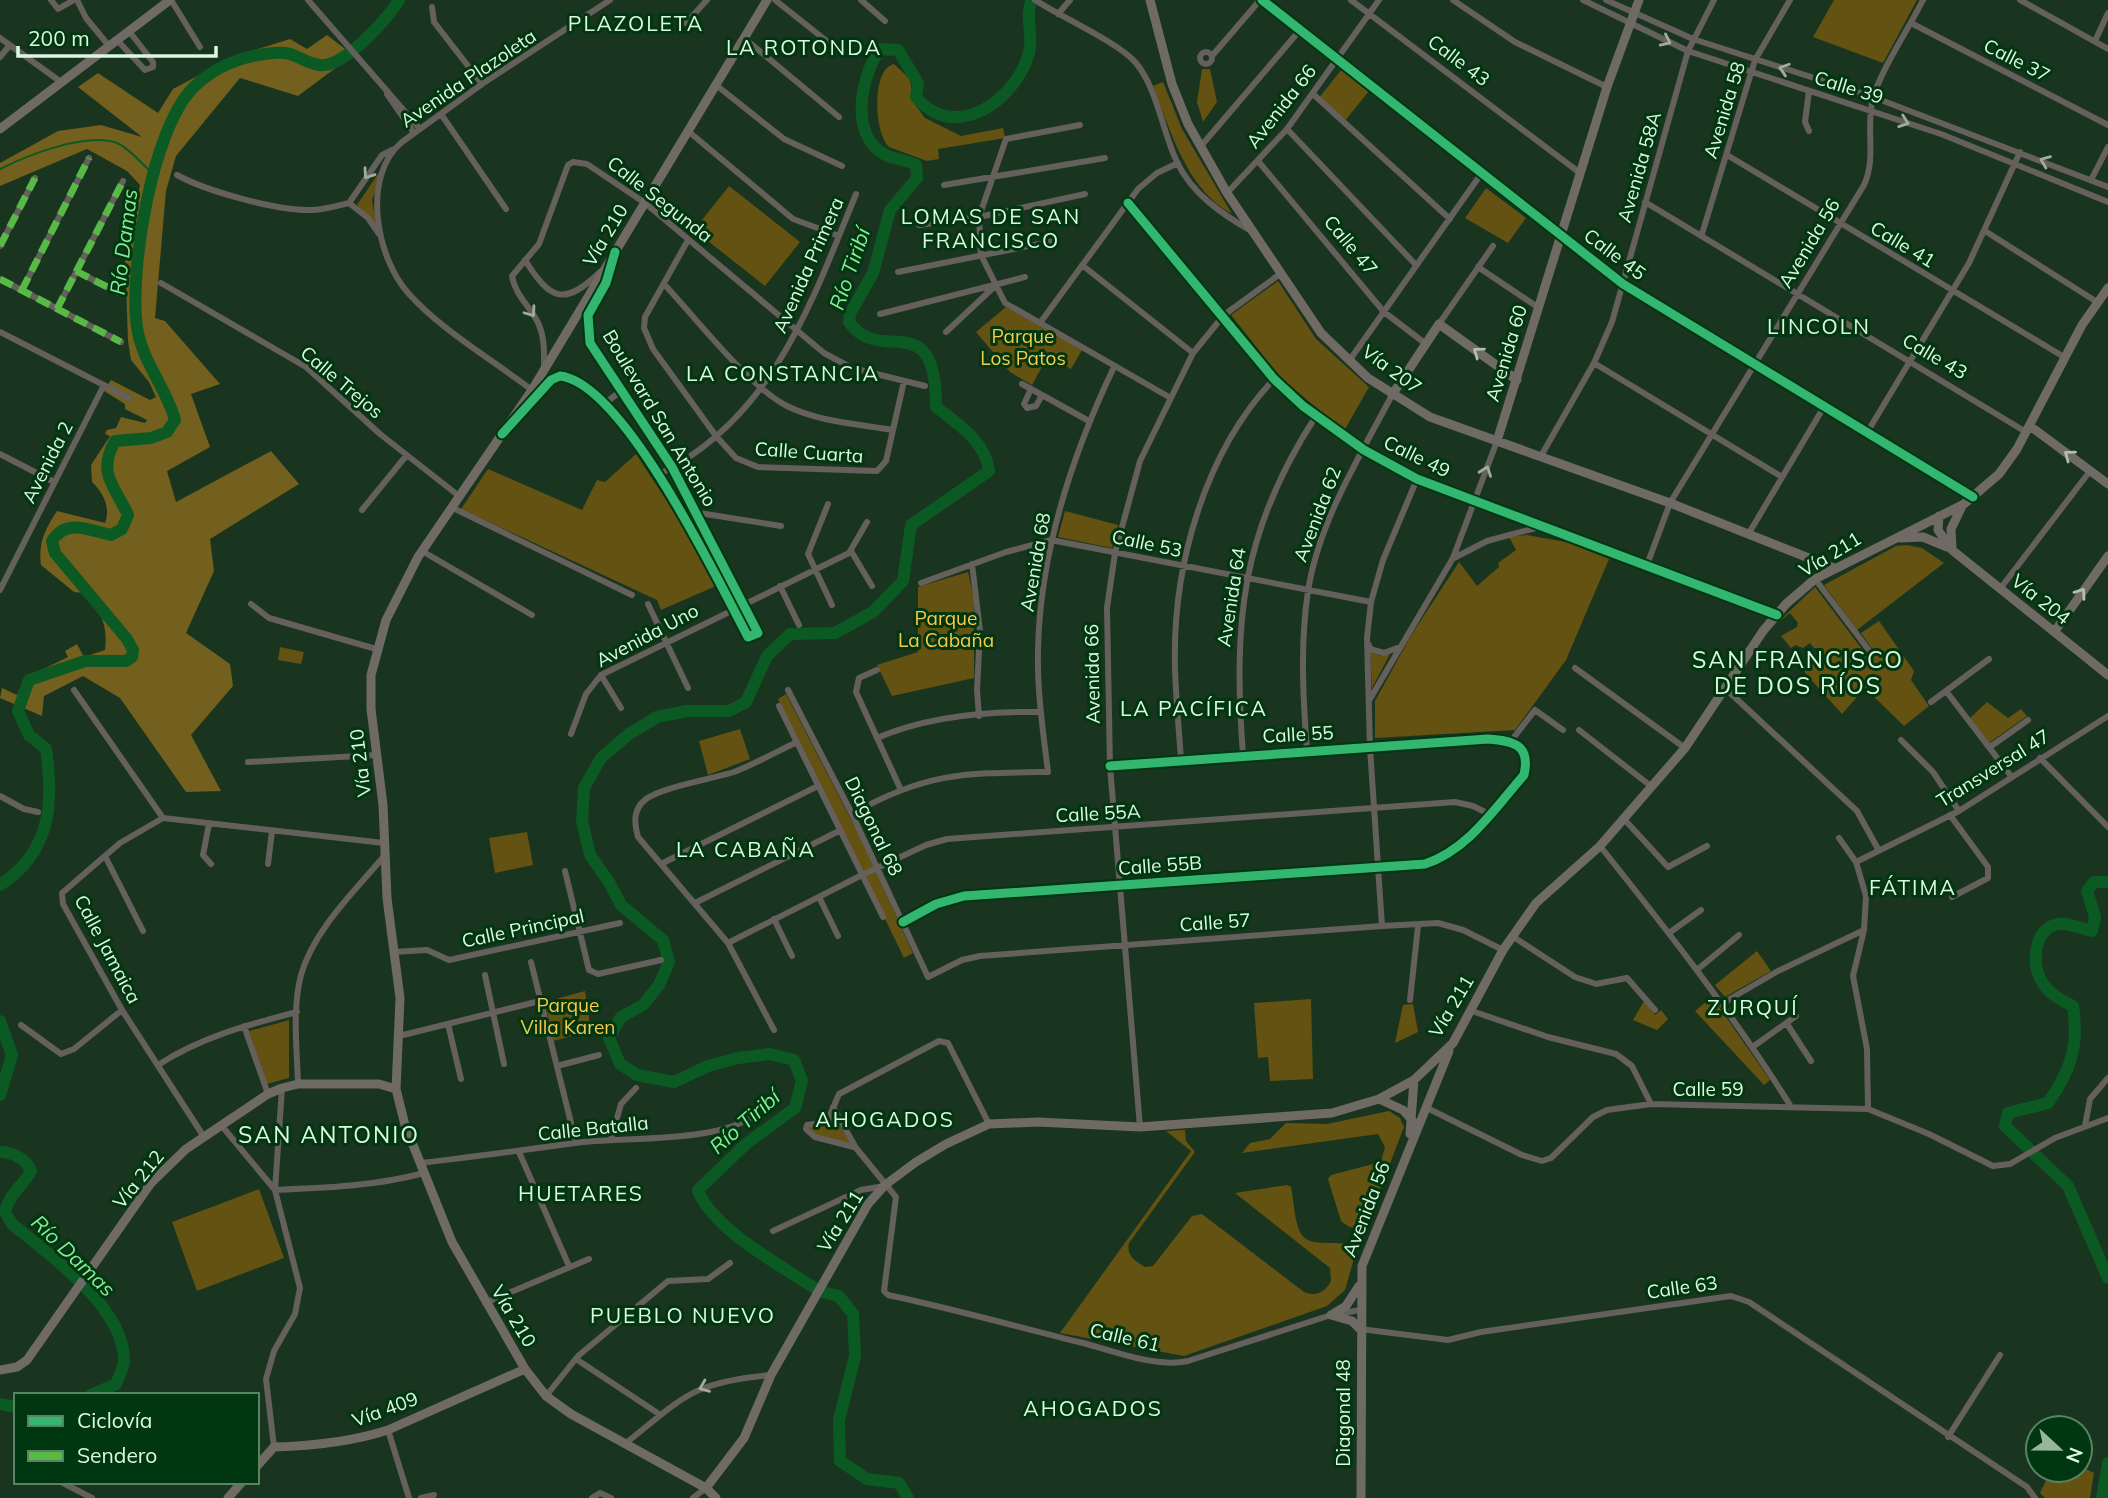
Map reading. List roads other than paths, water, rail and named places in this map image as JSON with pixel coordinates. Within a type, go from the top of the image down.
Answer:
[{"type":"main road","points":[[0,129],[170,0]]},
{"type":"main road","name":"Vía 210","points":[[716,1498],[706,1488],[571,1414],[545,1396],[525,1369],[485,1303],[452,1242],[422,1168],[396,1089],[400,998],[393,952],[370,691],[376,649],[397,595],[422,551],[544,372],[767,0]]},
{"type":"main road","name":"Vía 207","points":[[1150,0],[1172,84],[1200,146],[1251,232],[1280,274],[1321,333],[1349,361],[1392,395],[1430,416],[1670,503],[1835,568]]},
{"type":"main road","name":"Avenida 60","points":[[1497,441],[1607,87],[1628,23],[1639,0]]},
{"type":"main road","name":"Vía 211","points":[[706,1488],[740,1446],[771,1375],[868,1205],[885,1185],[946,1144],[989,1124],[1038,1122],[1140,1127],[1332,1113],[1379,1099],[1414,1080],[1453,1043],[1503,950],[1536,904],[1600,846],[1685,748],[1777,615],[1815,579],[1964,503],[2008,464],[2029,429],[2064,357],[2108,288]]},
{"type":"main road","points":[[1439,324],[1517,380]]},
{"type":"main road","name":"Avenida 62","points":[[1392,395],[1439,324]]},
{"type":"main road","name":"Calle 43","points":[[2029,429],[2108,484]]},
{"type":"main road","points":[[1888,540],[1923,537],[1952,550],[1951,529],[1964,503]]},
{"type":"main road","name":"Vía 204","points":[[1939,516],[1938,530],[1952,550],[2107,672]]},
{"type":"main road","name":"Vía 207","points":[[1803,556],[1847,562]]},
{"type":"main road","points":[[2055,631],[2108,556]]},
{"type":"main road","name":"Avenida 56","points":[[1360,1329],[1360,1284],[1367,1251],[1453,1043]]},
{"type":"main road","name":"Avenida 56","points":[[1409,1144],[1414,1080]]},
{"type":"main road","name":"Vía 212","points":[[0,1370],[17,1367],[27,1360],[156,1177],[204,1137],[268,1094],[298,1084],[379,1084],[396,1089]]},
{"type":"main road","points":[[1379,1099],[1397,1107],[1411,1118],[1416,1128]]},
{"type":"main road","points":[[1331,1315],[1346,1306],[1360,1284]]},
{"type":"main road","points":[[1331,1315],[1352,1321],[1360,1329]]},
{"type":"main road","name":"Diagonal 48","points":[[1360,1329],[1363,1406],[1361,1498]]},
{"type":"main road","name":"Vía 409","points":[[274,1447],[334,1444],[388,1430],[525,1369]]},
{"type":"main road","points":[[259,1463],[274,1447]]},
{"type":"main road","points":[[228,1498],[240,1484]]},
{"type":"street","points":[[51,0],[58,9],[76,0],[86,18],[109,46]]},
{"type":"street","points":[[170,0],[200,47]]},
{"type":"street","points":[[321,0],[311,3],[353,55],[400,102],[417,131]]},
{"type":"street","name":"Avenida Plazoleta","points":[[532,390],[410,296],[397,277],[383,239],[376,194],[392,150],[482,84],[610,0]]},
{"type":"street","points":[[686,23],[707,0]]},
{"type":"street","points":[[775,0],[843,54]]},
{"type":"street","points":[[861,0],[886,21]]},
{"type":"street","points":[[1058,14],[1070,0]]},
{"type":"street","points":[[1212,56],[1261,0]]},
{"type":"street","name":"Calle 45","points":[[1261,0],[1623,284],[1973,497]]},
{"type":"street","name":"Calle 43","points":[[1351,0],[1580,173]]},
{"type":"street","name":"Avenida 66","points":[[1227,193],[1287,129],[1379,0]]},
{"type":"street","points":[[1453,0],[1515,42],[1607,87]]},
{"type":"street","name":"Calle 39","points":[[1583,0],[1688,51],[1871,110],[2016,163],[2108,202]]},
{"type":"street","name":"Calle 39","points":[[1606,0],[1693,39],[1873,97],[2108,187]]},
{"type":"street","name":"Avenida 58A","points":[[1541,456],[1594,363],[1612,322],[1688,51],[1714,0]]},
{"type":"street","name":"Avenida 58","points":[[1702,234],[1755,60],[1790,0]]},
{"type":"street","name":"Avenida 56","points":[[1647,565],[1670,503],[1840,225],[1871,166],[1873,97],[1923,0]]},
{"type":"street","points":[[2020,0],[2108,49]]},
{"type":"street","points":[[1038,1],[1113,45],[1136,63],[1146,81],[1178,163],[1203,197],[1222,214],[1251,232]]},
{"type":"street","points":[[432,7],[434,22],[482,84]]},
{"type":"street","points":[[2095,41],[2108,13]]},
{"type":"street","name":"Calle 37","points":[[1911,23],[2108,125]]},
{"type":"street","points":[[1200,146],[1300,30]]},
{"type":"street","points":[[117,40],[145,70],[153,68],[153,62],[129,31]]},
{"type":"street","points":[[0,38],[61,82]]},
{"type":"street","points":[[744,38],[839,117]]},
{"type":"street","points":[[0,57],[10,46]]},
{"type":"street","points":[[716,85],[784,139],[842,166]]},
{"type":"street","points":[[1809,91],[1805,122],[1809,131]]},
{"type":"street","points":[[1313,94],[1450,219]]},
{"type":"street","points":[[441,114],[506,209]]},
{"type":"street","points":[[1080,125],[1006,139],[979,217],[981,255],[1005,303],[1169,397]]},
{"type":"street","points":[[1287,129],[1416,265]]},
{"type":"street","points":[[688,131],[793,219],[839,236]]},
{"type":"street","points":[[2091,180],[2108,147]]},
{"type":"street","points":[[177,175],[205,188],[308,210],[349,203],[382,155],[392,150]]},
{"type":"street","points":[[1868,431],[1953,292],[1985,231],[2020,152]]},
{"type":"street","name":"Calle 41","points":[[1727,155],[2064,357]]},
{"type":"street","points":[[22,290],[89,158]]},
{"type":"street","points":[[944,186],[1105,158]]},
{"type":"street","name":"Calle 47","points":[[1258,161],[1384,312],[1426,344]]},
{"type":"street","name":"Calle Segunda","points":[[544,372],[544,338],[538,322],[512,281],[513,273],[539,244],[568,165],[573,162],[587,164],[645,203],[798,333],[844,365],[925,386]]},
{"type":"street","points":[[1040,323],[1128,203],[1157,173],[1178,163]]},
{"type":"street","points":[[1349,361],[1481,174]]},
{"type":"street","points":[[0,246],[35,178]]},
{"type":"street","points":[[57,309],[123,181]]},
{"type":"street","name":"Avenida Primera","points":[[660,474],[716,436],[762,390],[798,333],[856,194]]},
{"type":"street","points":[[919,225],[979,217],[1085,194]]},
{"type":"street","name":"Calle 43","points":[[1646,202],[1909,362],[2029,429]]},
{"type":"street","points":[[349,203],[368,218],[383,239]]},
{"type":"street","name":"Calle 49","points":[[1128,203],[1224,315],[1274,379],[1316,416],[1364,450],[1417,479],[1777,615]]},
{"type":"street","points":[[1985,231],[2097,302]]},
{"type":"street","name":"Calle Cuarta","points":[[688,240],[645,317],[645,335],[716,436],[736,458],[756,467],[873,472],[885,463],[904,381]]},
{"type":"street","points":[[898,272],[1054,241]]},
{"type":"street","name":"Avenida 62","points":[[1439,324],[1493,246]]},
{"type":"street","name":"Boulevard San Antonio","points":[[502,434],[545,385],[560,376],[582,382],[604,404],[660,474],[749,638],[759,631],[673,467],[590,343],[588,315],[608,279],[615,252]]},
{"type":"street","points":[[525,260],[552,294],[564,296],[581,290],[609,262]]},
{"type":"street","points":[[1082,265],[1193,353]]},
{"type":"street","points":[[1478,267],[1539,308]]},
{"type":"street","points":[[76,271],[120,293]]},
{"type":"street","name":"Avenida 66","points":[[1140,1127],[1110,766],[1107,608],[1115,553],[1140,461],[1169,397],[1193,353],[1224,315],[1280,274]]},
{"type":"street","points":[[880,314],[1026,277]]},
{"type":"street","points":[[0,279],[121,342]]},
{"type":"street","name":"Calle Trejos","points":[[161,283],[306,367],[406,456],[459,496]]},
{"type":"street","points":[[664,284],[762,390],[787,406],[814,415],[893,430]]},
{"type":"street","points":[[946,332],[996,286]]},
{"type":"street","points":[[0,332],[129,398]]},
{"type":"street","points":[[1594,363],[1782,477]]},
{"type":"street","name":"Avenida 68","points":[[900,788],[971,773],[1048,772],[1041,712],[1040,616],[1051,540],[1089,421],[1114,367]]},
{"type":"street","points":[[1181,760],[1175,668],[1178,612],[1194,526],[1229,436],[1248,406],[1274,379]]},
{"type":"street","points":[[1022,384],[1089,421]]},
{"type":"street","name":"Avenida 2","points":[[0,590],[104,385]]},
{"type":"street","points":[[1031,390],[1024,404],[1027,408],[1036,406],[1042,395]]},
{"type":"street","points":[[604,404],[621,391]]},
{"type":"street","name":"Avenida 62","points":[[1307,751],[1302,656],[1308,589],[1338,499],[1392,395]]},
{"type":"street","points":[[1749,533],[1825,405]]},
{"type":"street","name":"Avenida 64","points":[[1243,755],[1237,662],[1247,577],[1274,490],[1292,453],[1316,416]]},
{"type":"street","name":"Avenida 60","points":[[1369,701],[1397,648],[1454,558],[1497,441]]},
{"type":"street","points":[[0,454],[54,482]]},
{"type":"street","points":[[362,510],[406,456]]},
{"type":"street","points":[[2000,589],[2090,471]]},
{"type":"street","points":[[1382,926],[1373,808],[1367,638],[1371,603],[1383,560],[1417,479]]},
{"type":"street","points":[[828,504],[807,554],[832,604]]},
{"type":"street","points":[[451,507],[632,595]]},
{"type":"street","points":[[699,513],[781,526]]},
{"type":"street","points":[[867,522],[851,551],[872,586]]},
{"type":"street","points":[[1454,558],[1487,541],[1541,527]]},
{"type":"street","name":"Calle 53","points":[[920,583],[1051,540],[1371,603]]},
{"type":"street","points":[[422,551],[532,615]]},
{"type":"street","name":"Avenida Uno","points":[[571,734],[586,694],[601,675],[851,551]]},
{"type":"street","points":[[972,564],[980,631],[977,690],[979,716]]},
{"type":"street","points":[[1815,579],[1871,653]]},
{"type":"street","points":[[780,586],[799,625]]},
{"type":"street","points":[[251,604],[269,618],[376,649]]},
{"type":"street","points":[[648,604],[688,688]]},
{"type":"street","points":[[1367,638],[1370,649],[1384,653],[1397,648]]},
{"type":"street","points":[[1931,702],[1989,659]]},
{"type":"street","points":[[1575,668],[1685,748]]},
{"type":"street","points":[[852,814],[900,788],[855,685],[864,673],[877,670]]},
{"type":"street","points":[[601,675],[621,708]]},
{"type":"street","points":[[75,690],[163,818],[384,843]]},
{"type":"street","name":"Diagonal 68","points":[[788,690],[852,814],[928,976]]},
{"type":"street","points":[[1727,690],[1857,811],[1878,849]]},
{"type":"street","points":[[1946,691],[2011,776]]},
{"type":"street","points":[[779,706],[883,917]]},
{"type":"street","points":[[1489,814],[1524,775],[1527,762],[1522,749],[1511,741],[1535,710],[1563,730]]},
{"type":"street","points":[[877,738],[927,720],[1041,712]]},
{"type":"street","name":"Transversal 47","points":[[1856,862],[1959,811],[2108,716]]},
{"type":"street","points":[[1990,747],[2028,720]]},
{"type":"street","points":[[1580,730],[1652,787]]},
{"type":"street","name":"Calle 55","points":[[1110,766],[1488,739],[1511,741]]},
{"type":"street","points":[[1901,740],[1933,772],[1959,811]]},
{"type":"street","points":[[774,1030],[728,943],[697,902],[638,837],[635,813],[645,799],[658,793],[738,771],[797,742]]},
{"type":"street","points":[[248,762],[377,754]]},
{"type":"street","points":[[2040,758],[2108,827]]},
{"type":"street","points":[[661,864],[818,786]]},
{"type":"street","points":[[0,796],[24,809],[38,812]]},
{"type":"street","name":"Calle 55A","points":[[728,943],[862,875],[926,845],[947,839],[1172,825],[1455,802],[1473,806],[1489,814]]},
{"type":"street","name":"Calle 55B","points":[[903,922],[936,904],[964,896],[1425,864],[1444,858],[1463,845],[1489,814]]},
{"type":"street","points":[[1950,815],[1988,867],[1989,873],[1988,878],[1952,897]]},
{"type":"street","name":"Calle Jamaica","points":[[163,818],[105,856],[78,878],[61,899],[122,1010],[204,1137]]},
{"type":"street","points":[[1624,819],[1668,867],[1707,846]]},
{"type":"street","points":[[209,824],[203,855],[211,864]]},
{"type":"street","points":[[268,864],[272,831]]},
{"type":"street","points":[[697,902],[839,831]]},
{"type":"street","points":[[1839,838],[1856,862],[1866,896],[1864,930],[1853,976],[1867,1049],[1868,1110]]},
{"type":"street","points":[[1600,846],[1723,1003],[1754,1046],[1790,1105]]},
{"type":"street","points":[[298,1084],[297,1012],[301,975],[312,949],[385,855]]},
{"type":"street","points":[[105,856],[143,931]]},
{"type":"street","points":[[565,871],[589,970],[594,973],[661,960]]},
{"type":"street","points":[[820,897],[838,936]]},
{"type":"street","points":[[1669,933],[1701,910]]},
{"type":"street","points":[[774,919],[792,956]]},
{"type":"street","name":"Calle Principal","points":[[393,952],[427,950],[449,960],[620,923]]},
{"type":"street","name":"Calle 57","points":[[928,976],[961,960],[980,956],[1438,923],[1463,930],[1503,950]]},
{"type":"street","points":[[1410,1000],[1418,926]]},
{"type":"street","points":[[1723,1003],[1778,971],[1864,930]]},
{"type":"street","points":[[1698,969],[1739,934]]},
{"type":"street","points":[[1512,936],[1576,978],[1596,984],[1627,978],[1655,1010]]},
{"type":"street","points":[[531,962],[576,1143]]},
{"type":"street","points":[[485,975],[504,1065]]},
{"type":"street","points":[[399,1037],[540,1001]]},
{"type":"street","points":[[21,1025],[61,1054],[74,1049],[122,1010]]},
{"type":"street","points":[[1472,1011],[1548,1037],[1616,1054],[1632,1066],[1651,1104]]},
{"type":"street","points":[[158,1065],[184,1048],[244,1026],[297,1012]]},
{"type":"street","points":[[1754,1046],[1796,1016]]},
{"type":"street","points":[[448,1024],[461,1079]]},
{"type":"street","points":[[1787,1024],[1811,1061]]},
{"type":"street","points":[[244,1026],[268,1094]]},
{"type":"street","points":[[856,1147],[815,1137],[806,1129],[809,1124],[827,1122],[839,1094],[939,1041],[948,1043],[989,1124]]},
{"type":"street","points":[[557,1066],[599,1055]]},
{"type":"street","points":[[2108,1077],[2090,1099],[2085,1126],[2108,1118]]},
{"type":"street","points":[[274,1447],[266,1379],[274,1352],[295,1314],[300,1287],[275,1191],[282,1088]]},
{"type":"street","points":[[611,1139],[621,1104],[635,1088]]},
{"type":"street","name":"Calle 59","points":[[1425,1107],[1542,1161],[1551,1158],[1593,1117],[1607,1110],[1651,1104],[1790,1105],[1868,1110],[1929,1134],[1993,1166],[2010,1164],[2055,1138],[2085,1126]]},
{"type":"street","points":[[773,1231],[861,1190],[885,1185],[856,1147],[833,1107]]},
{"type":"street","name":"Calle Batalla","points":[[275,1191],[400,1179],[422,1168],[576,1143],[611,1139],[639,1140],[722,1129],[752,1119],[763,1110]]},
{"type":"street","points":[[221,1125],[275,1191]]},
{"type":"street","points":[[519,1152],[569,1266]]},
{"type":"street","name":"Calle 61","points":[[885,1185],[896,1197],[884,1291],[888,1296],[1166,1362],[1188,1361],[1331,1315],[1360,1310]]},
{"type":"street","points":[[485,1303],[589,1259]]},
{"type":"street","points":[[545,1396],[576,1359],[672,1279],[708,1279],[730,1263]]},
{"type":"street","name":"Calle 63","points":[[1360,1329],[1448,1339],[1731,1296],[1749,1302],[1948,1437],[2027,1487],[2035,1497]]},
{"type":"street","points":[[1948,1437],[2000,1355]]},
{"type":"street","points":[[576,1359],[659,1414]]},
{"type":"street","points":[[626,1443],[659,1414],[702,1386],[726,1379],[771,1375]]},
{"type":"street","points":[[388,1430],[409,1498]]},
{"type":"street","points":[[65,1484],[92,1498]]},
{"type":"street","points":[[693,1498],[706,1488]]},
{"type":"street","points":[[592,1498],[600,1493],[611,1498]]},
{"type":"street","points":[[421,1498],[434,1494]]},
{"type":"waterway","name":"Río Damas","points":[[0,885],[30,857],[39,842],[48,807],[46,749],[29,735],[18,711],[29,680],[85,661],[126,661],[132,657],[133,650],[127,639],[55,553],[52,541],[58,534],[71,528],[78,527],[111,535],[122,529],[128,515],[113,487],[107,462],[115,441],[151,438],[167,432],[175,420],[144,352],[137,327],[135,302],[140,238],[147,202],[155,167],[178,108],[200,82],[236,61],[272,53],[290,54],[320,65],[341,59],[364,41],[399,0]]},
{"type":"waterway","name":"Río Tiribí","points":[[816,1289],[732,1232],[705,1204],[698,1190],[747,1143],[795,1108],[802,1081],[794,1060],[770,1054],[738,1058],[708,1066],[674,1082],[637,1075],[620,1064],[609,1038],[621,1017],[643,1005],[659,985],[669,962],[663,940],[621,905],[590,855],[582,821],[584,788],[601,758],[629,734],[657,717],[687,711],[729,711],[746,702],[767,656],[790,634],[835,633],[873,612],[903,581],[911,525],[989,471],[987,461],[976,442],[936,407],[934,375],[927,356],[917,347],[905,343],[877,340],[862,335],[849,322],[850,314],[873,273],[890,210],[917,178],[916,165],[888,156],[873,145],[862,119],[862,104],[868,74],[880,49],[898,50],[918,83],[916,97],[932,111],[948,117],[965,116],[982,110],[998,100],[1022,70],[1029,53],[1029,12],[1032,0]]},
{"type":"waterway","points":[[0,169],[57,147],[104,140],[121,145],[151,172]]},
{"type":"waterway","points":[[2108,882],[2094,882],[2087,891],[2095,917],[2092,931],[2065,924],[2055,925],[2048,928],[2038,942],[2036,961],[2040,978],[2050,992],[2073,1006],[2074,1046],[2068,1068],[2048,1103],[2008,1113],[2005,1126],[2068,1186],[2108,1278]]},
{"type":"waterway","name":"Río Damas","points":[[0,1021],[12,1055],[0,1095]]},
{"type":"waterway","name":"Río Damas","points":[[0,1152],[19,1157],[31,1171],[7,1206],[5,1212],[12,1224],[82,1283],[111,1319],[120,1339],[124,1361],[116,1384],[96,1393]]},
{"type":"waterway","name":"Río Tiribí","points":[[822,1292],[839,1296],[853,1314],[855,1356],[839,1420],[840,1461],[867,1479],[899,1483],[908,1498]]},
{"type":"waterway","name":"Río Damas","points":[[0,1404],[14,1407]]},
{"type":"waterway","points":[[2102,1498],[2108,1463]]},
{"type":"district","name":"PLAZOLETA","points":[[636,24]]},
{"type":"district","name":"LA ROTONDA","points":[[804,48]]},
{"type":"district","name":"LOMAS DE SAN FRANCISCO","points":[[991,229]]},
{"type":"district","name":"LINCOLN","points":[[1819,327]]},
{"type":"district","name":"LA CONSTANCIA","points":[[783,374]]},
{"type":"district","name":"SAN FRANCISCO DE DOS RÍOS","points":[[1798,673]]},
{"type":"district","name":"LA PACÍFICA","points":[[1194,709]]},
{"type":"district","name":"LA CABAÑA","points":[[746,850]]},
{"type":"district","name":"FÁTIMA","points":[[1913,888]]},
{"type":"district","name":"ZURQUÍ","points":[[1753,1008]]},
{"type":"district","name":"AHOGADOS","points":[[885,1120]]},
{"type":"district","name":"SAN ANTONIO","points":[[329,1135]]},
{"type":"district","name":"HUETARES","points":[[581,1194]]},
{"type":"district","name":"PUEBLO NUEVO","points":[[683,1316]]},
{"type":"district","name":"AHOGADOS","points":[[1093,1409]]},
{"type":"park label","name":"Parque Los Patos","points":[[1023,347]]},
{"type":"park label","name":"Parque La Cabaña","points":[[946,629]]},
{"type":"park label","name":"Parque Villa Karen","points":[[568,1016]]}]
